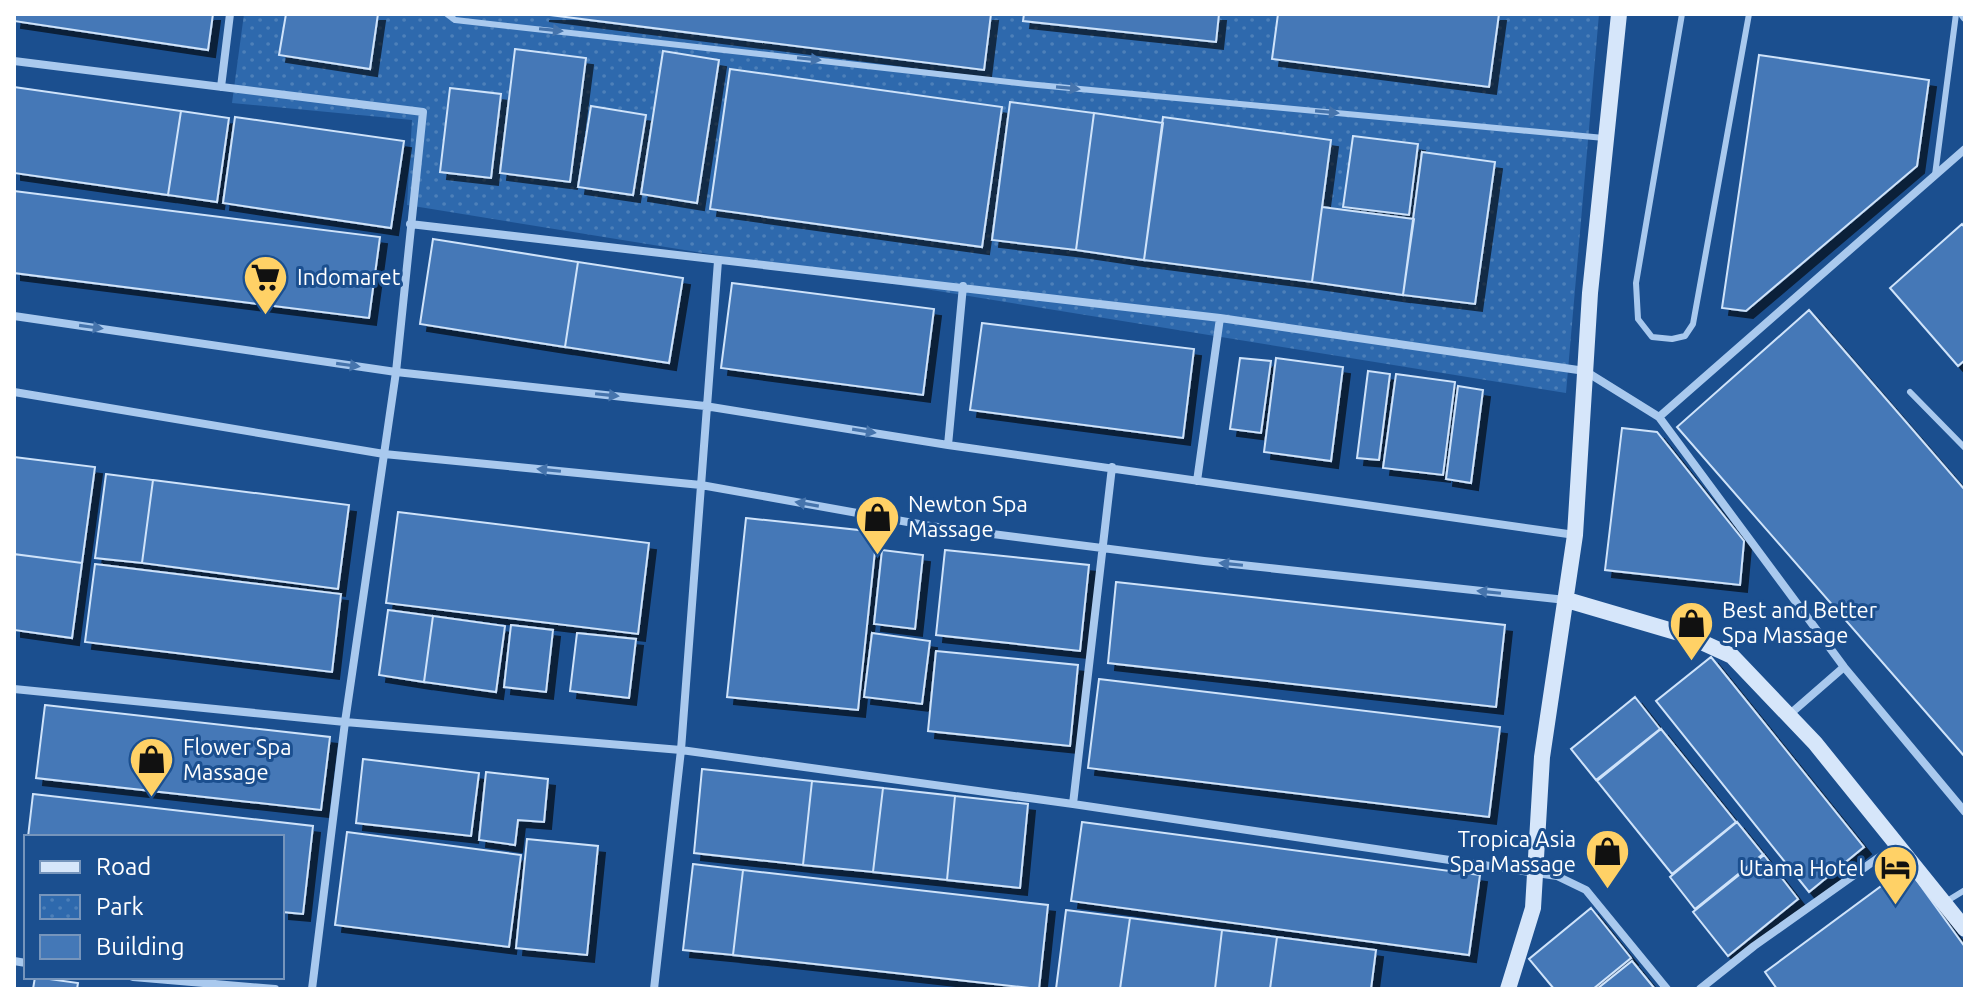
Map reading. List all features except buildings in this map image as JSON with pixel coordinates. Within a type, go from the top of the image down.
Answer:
[{"type":"street","points":[[221,87],[230,14]]},
{"type":"street","points":[[1508,989],[1528,930],[1542,757],[1575,535],[1604,138],[1619,14]]},
{"type":"street","points":[[14,61],[423,112],[396,372],[345,722],[312,989]]},
{"type":"street","points":[[1659,417],[1965,149]]},
{"type":"street","points":[[410,224],[1220,318],[1585,371],[1659,417],[1844,667],[1965,812]]},
{"type":"street","points":[[654,989],[681,750],[718,261]]},
{"type":"street","points":[[948,445],[963,286]]},
{"type":"street","points":[[14,316],[396,372],[705,406],[948,445],[1575,535]]},
{"type":"street","points":[[1197,481],[1220,318]]},
{"type":"street","points":[[14,392],[384,454],[701,485],[930,526],[1567,600],[1686,635],[1732,656],[1790,714],[1965,929]]},
{"type":"street","points":[[1073,804],[1112,467]]},
{"type":"street","points":[[1790,714],[1844,667]]},
{"type":"street","points":[[14,689],[345,722],[681,750],[1073,804],[1535,873],[1568,879],[1586,890],[1667,989]]},
{"type":"street","points":[[1700,989],[1754,946],[1895,846]]},
{"type":"street","points":[[144,979],[184,986],[275,989]]},
{"type":"lane","points":[[447,14],[455,20],[1027,84],[1604,138]]},
{"type":"lane","points":[[1682,14],[1636,283],[1638,319],[1652,337],[1672,339],[1685,336],[1693,324],[1749,14]]},
{"type":"lane","points":[[1935,175],[1956,14]]},
{"type":"lane","points":[[1910,392],[1965,448]]},
{"type":"lane","points":[[1944,903],[1965,890]]},
{"type":"green space","points":[[244,14],[1599,14],[1566,393],[407,205],[412,120],[232,103]]},
{"type":"place","name":"Indomaret","points":[[266,316]]},
{"type":"place","name":"Newton Spa Massage","points":[[877,556]]},
{"type":"place","name":"Best and Better Spa Massage","points":[[1691,662]]},
{"type":"place","name":"Flower Spa Massage","points":[[152,799]]},
{"type":"place","name":"Tropica Asia Spa Massage","points":[[1607,891]]},
{"type":"place","name":"Utama Hotel","points":[[1895,907]]}]
